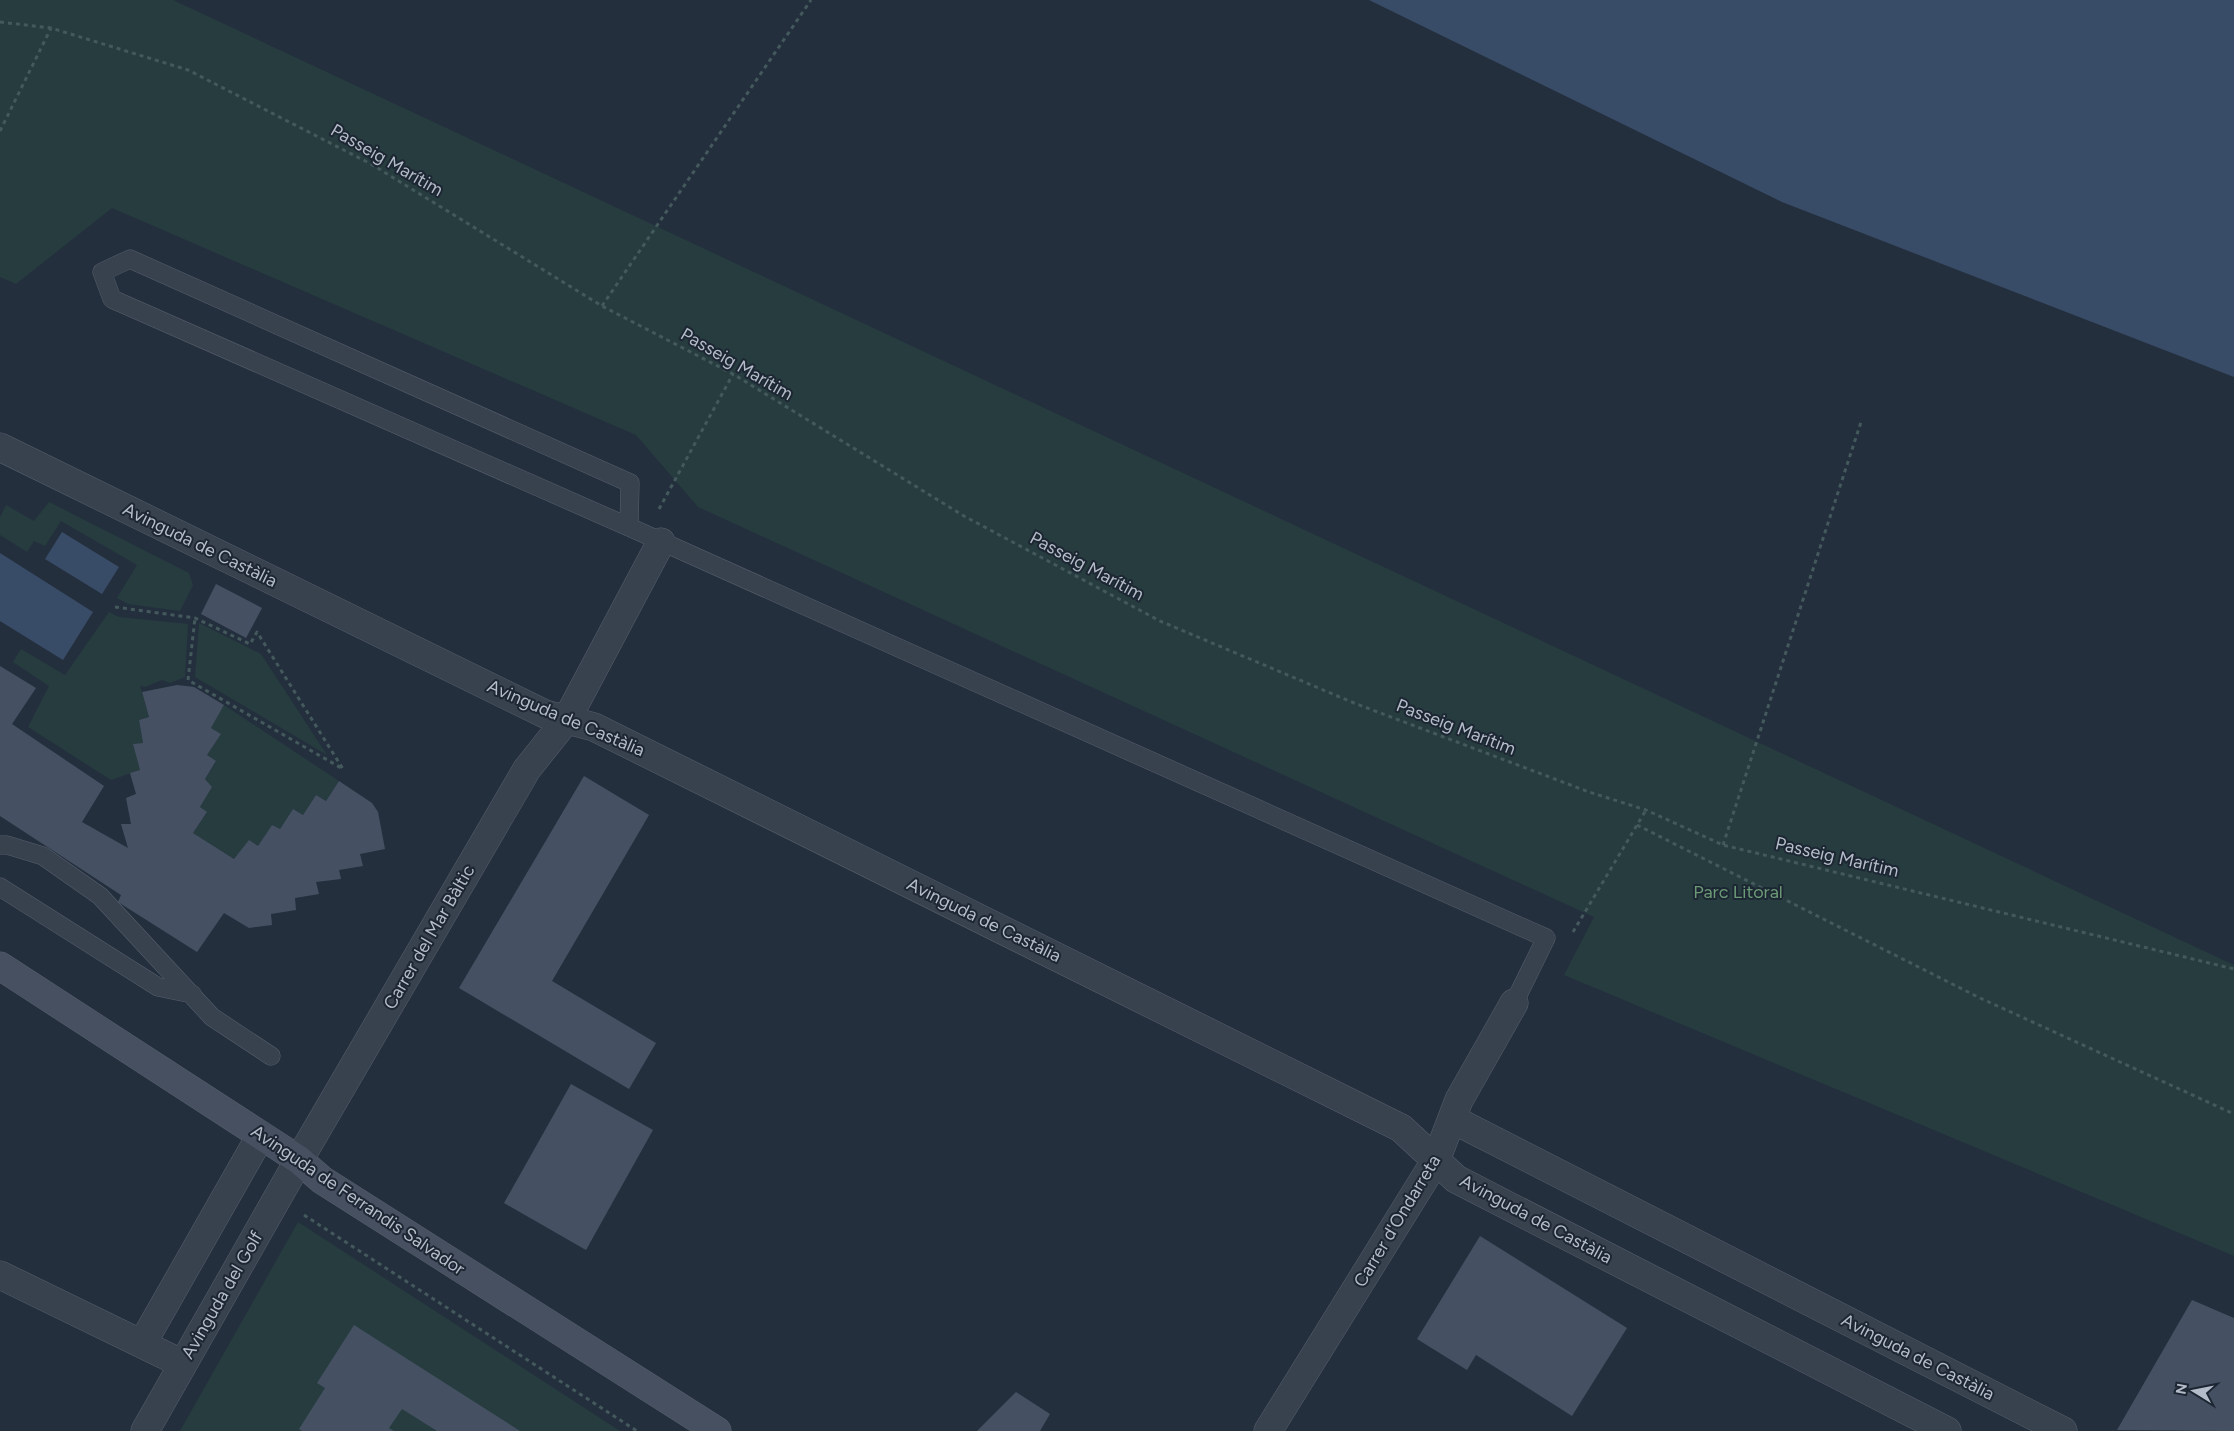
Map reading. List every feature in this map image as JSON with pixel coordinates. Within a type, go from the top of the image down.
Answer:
[{"type":"street","name":"Avinguda de Castàlia","points":[[0,447],[545,714],[594,727],[1401,1128],[1456,1179],[1947,1431]]},
{"type":"street","name":"Carrer del Mar Bàltic","points":[[299,1160],[528,769],[567,720],[661,542]]},
{"type":"street","name":"Avinguda de Ferrandis Salvador","points":[[0,966],[299,1160],[322,1180],[717,1431]]},
{"type":"street","name":"Carrer d'Ondarreta","points":[[1268,1431],[1436,1160],[1459,1100],[1514,1003]]},
{"type":"street","name":"Avinguda de Castàlia","points":[[1452,1119],[2063,1431]]},
{"type":"street","points":[[142,1344],[261,1135]]},
{"type":"street","name":"Avinguda del Golf","points":[[145,1431],[299,1160]]},
{"type":"street","points":[[0,1275],[183,1364]]},
{"type":"lane","points":[[629,527],[630,483],[130,259],[102,272],[112,299],[629,527],[1546,938],[1514,1003]]},
{"type":"lane","points":[[0,844],[43,856],[100,896],[212,1016],[271,1056]]},
{"type":"lane","points":[[0,887],[158,987],[192,994]]},
{"type":"path","points":[[602,306],[812,0]]},
{"type":"path","name":"Passeig Marítim","points":[[0,22],[51,28],[188,70],[371,164],[602,306],[732,374],[964,516],[1160,621],[1354,703],[1589,792],[1646,810],[1724,844],[2234,969]]},
{"type":"path","points":[[0,131],[51,28]]},
{"type":"path","points":[[1724,844],[1862,422]]},
{"type":"path","points":[[115,607],[195,618],[250,644],[257,632],[343,769],[188,680],[195,618]]},
{"type":"path","points":[[1572,934],[1646,810]]},
{"type":"path","points":[[1637,825],[1980,998],[2234,1114]]},
{"type":"green space","name":"Parc Litoral","points":[[0,0],[173,0],[2234,965],[2234,1256],[1564,975],[1594,917],[698,507],[636,435],[112,208],[16,284],[0,277]]},
{"type":"green space","points":[[49,502],[189,573],[193,585],[180,611],[128,604],[117,598],[137,565],[61,521],[45,546],[34,541],[27,552],[0,535],[0,517],[6,505],[34,521]]},
{"type":"green space","points":[[109,612],[119,617],[188,624],[185,677],[170,683],[162,680],[145,687],[140,686],[149,717],[139,720],[143,743],[134,744],[140,770],[111,780],[28,727],[49,686],[13,662],[21,649],[65,675]]},
{"type":"green space","points":[[199,623],[261,654],[327,755],[195,677]]},
{"type":"green space","points":[[224,705],[339,781],[326,801],[316,795],[303,815],[293,809],[280,829],[272,825],[258,846],[234,859],[193,833],[207,813],[200,807],[212,787],[205,779],[216,762],[207,755],[221,734],[211,728]]},
{"type":"green space","points":[[298,1222],[620,1431],[180,1431]]},
{"type":"water","points":[[1369,0],[2234,0],[2234,377],[1782,202]]},
{"type":"water","points":[[62,532],[119,567],[102,594],[45,559]]},
{"type":"water","points":[[0,553],[93,612],[63,660],[0,621]]},
{"type":"building","points":[[216,584],[262,608],[246,638],[201,614]]},
{"type":"building","points":[[0,666],[36,688],[12,724],[104,786],[82,822],[128,848],[121,824],[131,824],[126,798],[136,794],[130,773],[140,770],[133,744],[143,743],[139,720],[149,717],[142,692],[177,685],[194,687],[224,705],[211,728],[221,734],[207,755],[216,761],[205,779],[212,787],[200,807],[207,812],[193,833],[234,859],[249,840],[258,846],[272,825],[280,829],[293,809],[303,815],[316,795],[326,801],[339,781],[372,803],[378,812],[385,849],[360,854],[363,866],[339,870],[341,879],[316,882],[319,894],[295,898],[296,910],[271,914],[272,925],[249,928],[224,913],[197,952],[118,902],[121,895],[0,816]]},
{"type":"building","points":[[584,776],[649,815],[552,981],[656,1043],[629,1089],[459,988]]},
{"type":"building","points":[[571,1084],[653,1130],[586,1250],[504,1203]]},
{"type":"building","points":[[1480,1236],[1627,1328],[1572,1416],[1476,1355],[1467,1370],[1417,1339]]},
{"type":"building","points":[[2192,1300],[2234,1318],[2234,1431],[2117,1430]]},
{"type":"building","points":[[354,1325],[520,1431],[437,1431],[402,1409],[389,1428],[394,1431],[302,1431],[299,1429],[325,1388],[317,1383]]},
{"type":"building","points":[[1016,1392],[1050,1414],[1040,1431],[977,1431]]}]
